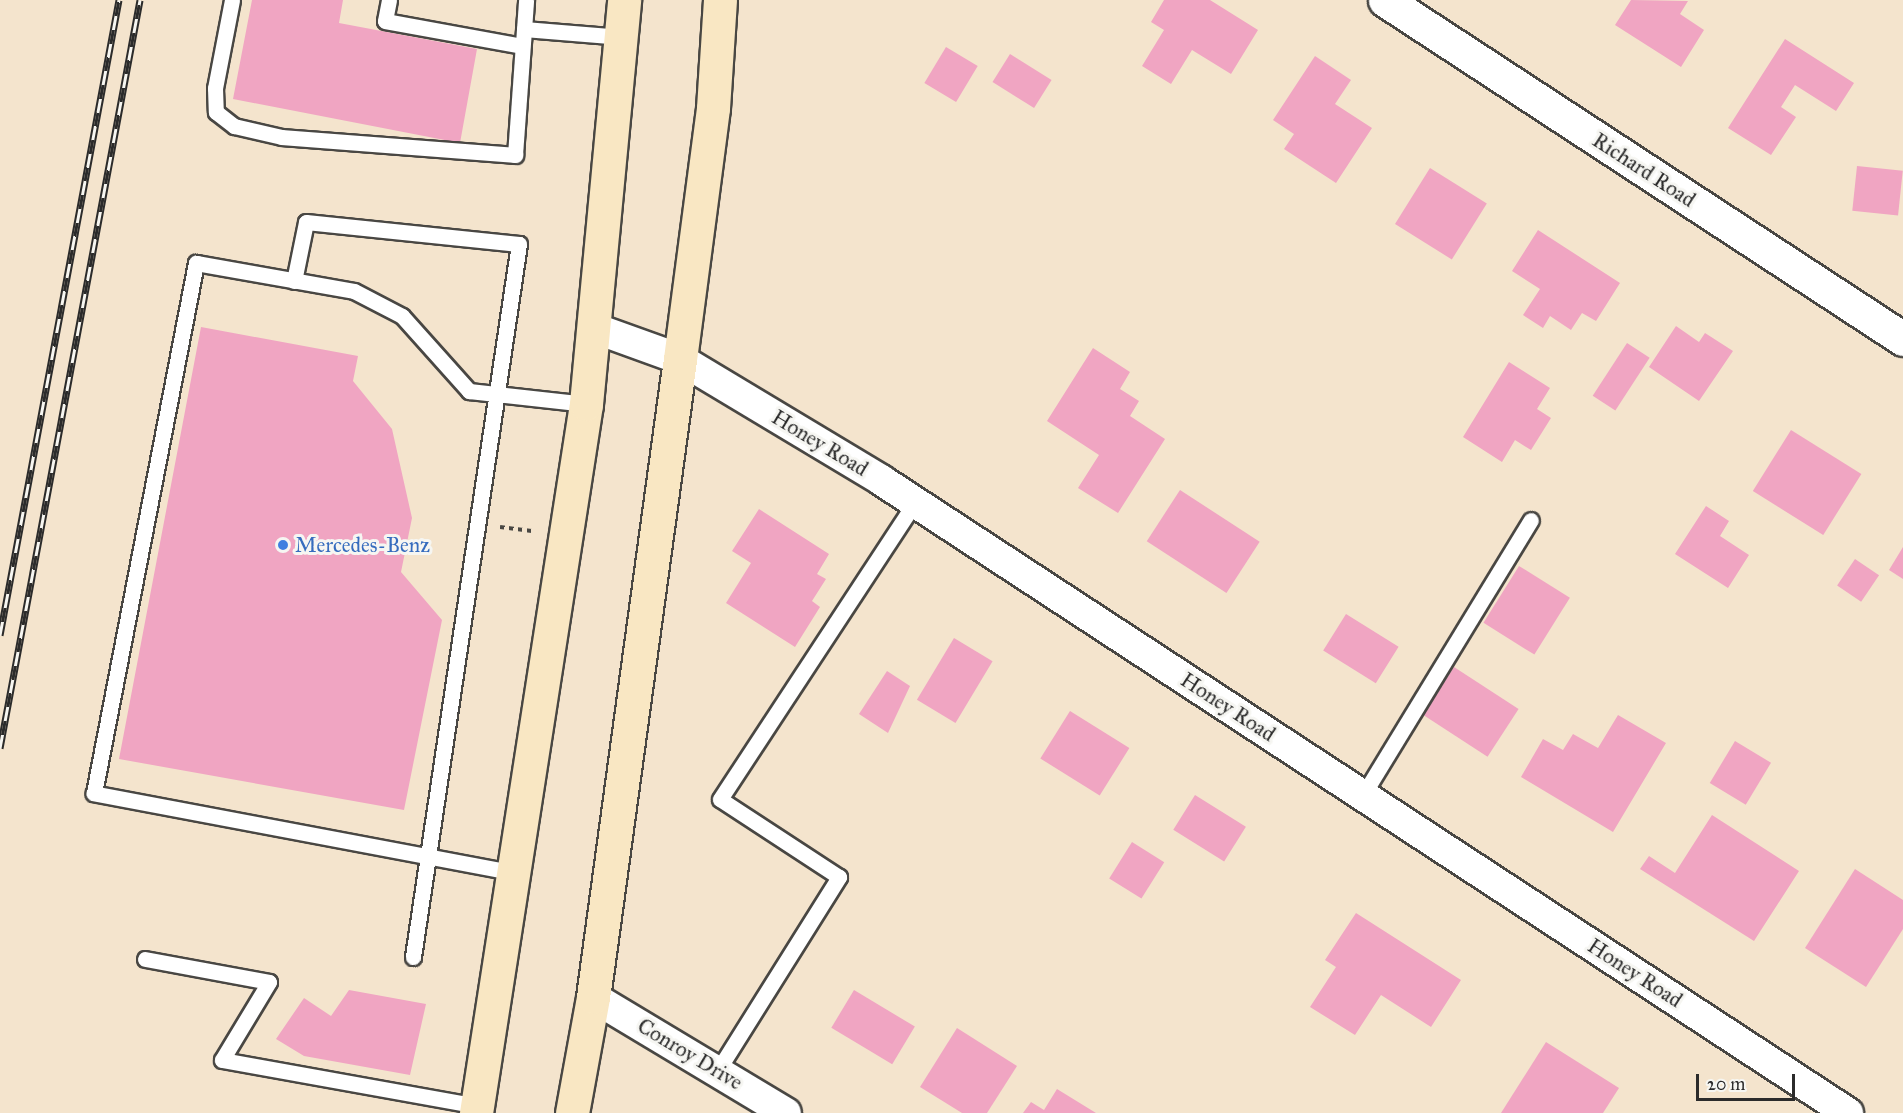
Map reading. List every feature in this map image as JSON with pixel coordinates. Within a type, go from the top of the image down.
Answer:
[{"type":"main road","points":[[476,1109],[516,873],[586,404],[624,0]]},
{"type":"main road","points":[[572,1113],[593,997],[680,359],[713,108],[720,0]]},
{"type":"street","name":"Richard Road","points":[[1385,0],[1903,339]]},
{"type":"street","name":"Honey Road","points":[[594,327],[680,359],[915,502],[1848,1113]]},
{"type":"street","name":"Conroy Drive","points":[[593,997],[718,1070],[786,1113]]},
{"type":"lane","points":[[232,0],[215,88],[216,112],[234,126],[282,137],[515,155],[526,0]]},
{"type":"lane","points":[[389,0],[385,21],[522,46]]},
{"type":"lane","points":[[524,29],[622,37]]},
{"type":"lane","points":[[294,281],[306,222],[519,244],[430,856],[413,957]]},
{"type":"lane","points":[[516,873],[94,793],[196,263],[354,291],[402,316],[469,391],[586,404]]},
{"type":"lane","points":[[718,1070],[839,877],[720,799],[915,502]]},
{"type":"lane","points":[[1362,795],[1532,520]]},
{"type":"lane","points":[[144,959],[269,982],[222,1060],[476,1109]]},
{"type":"path","points":[[491,526],[544,532]]},
{"type":"building","points":[[252,0],[343,0],[339,23],[477,49],[460,143],[233,99]]},
{"type":"building","points":[[1164,0],[1210,0],[1258,30],[1231,74],[1192,50],[1171,84],[1142,66],[1164,30],[1151,22]]},
{"type":"building","points":[[1631,0],[1688,1],[1680,14],[1704,30],[1681,67],[1615,25]]},
{"type":"building","points":[[1785,39],[1854,83],[1836,111],[1795,85],[1781,107],[1796,117],[1771,155],[1728,128]]},
{"type":"building","points":[[946,47],[978,66],[956,102],[924,83]]},
{"type":"building","points":[[1010,54],[1052,80],[1034,108],[993,82]]},
{"type":"building","points":[[1315,56],[1351,80],[1335,104],[1372,128],[1336,183],[1284,149],[1294,134],[1273,120]]},
{"type":"building","points":[[1857,166],[1903,171],[1898,216],[1852,211]]},
{"type":"building","points":[[1430,168],[1487,204],[1452,259],[1395,224]]},
{"type":"building","points":[[1538,230],[1620,283],[1596,321],[1582,313],[1571,330],[1550,316],[1543,328],[1523,315],[1540,289],[1512,271]]},
{"type":"building","points":[[1676,326],[1699,342],[1705,333],[1733,351],[1699,401],[1649,367]]},
{"type":"building","name":"Mercedes-Benz","points":[[201,327],[358,356],[353,381],[392,429],[412,518],[401,572],[442,620],[404,810],[119,759]]},
{"type":"building","points":[[1627,343],[1650,358],[1615,411],[1593,396]]},
{"type":"building","points":[[1093,348],[1130,372],[1120,389],[1139,401],[1130,416],[1165,439],[1118,513],[1078,488],[1099,455],[1047,421]]},
{"type":"building","points":[[1509,362],[1550,388],[1537,409],[1551,418],[1531,450],[1515,440],[1502,462],[1463,437]]},
{"type":"building","points":[[1791,430],[1861,474],[1823,535],[1753,491]]},
{"type":"building","points":[[1180,490],[1260,542],[1226,593],[1147,541]]},
{"type":"building","points":[[1706,506],[1729,521],[1720,536],[1749,555],[1728,588],[1675,554]]},
{"type":"building","points":[[759,509],[829,554],[817,574],[826,579],[812,601],[820,607],[795,647],[726,603],[751,563],[732,551]]},
{"type":"building","points":[[1903,547],[1903,579],[1889,570]]},
{"type":"building","points":[[1855,559],[1879,575],[1861,602],[1837,586]]},
{"type":"building","points":[[1519,566],[1570,598],[1534,655],[1483,623]]},
{"type":"building","points":[[1346,614],[1399,647],[1376,683],[1323,650]]},
{"type":"building","points":[[954,638],[993,661],[955,723],[917,700]]},
{"type":"building","points":[[1454,667],[1519,709],[1488,757],[1423,715]]},
{"type":"building","points":[[887,671],[910,686],[888,733],[859,714]]},
{"type":"building","points":[[1070,711],[1129,748],[1100,796],[1040,758]]},
{"type":"building","points":[[1618,715],[1666,743],[1613,832],[1521,777],[1543,739],[1563,750],[1573,734],[1598,748]]},
{"type":"building","points":[[1735,741],[1771,763],[1746,805],[1710,783]]},
{"type":"building","points":[[1195,795],[1246,827],[1224,862],[1173,830]]},
{"type":"building","points":[[1712,815],[1799,871],[1754,941],[1640,869],[1649,856],[1675,873]]},
{"type":"building","points":[[1132,842],[1164,862],[1141,899],[1109,878]]},
{"type":"building","points":[[1855,869],[1903,900],[1903,929],[1866,987],[1805,948]]},
{"type":"building","points":[[1356,913],[1461,980],[1431,1027],[1381,995],[1355,1035],[1310,1007],[1336,967],[1325,960]]},
{"type":"building","points":[[349,990],[426,1004],[410,1075],[304,1056],[276,1039],[304,998],[331,1016]]},
{"type":"building","points":[[854,990],[915,1027],[892,1064],[831,1028]]},
{"type":"building","points":[[957,1028],[1017,1066],[987,1113],[962,1113],[920,1087]]},
{"type":"building","points":[[1546,1042],[1619,1088],[1603,1113],[1501,1113]]},
{"type":"building","points":[[1057,1089],[1096,1113],[1023,1113],[1031,1102],[1044,1110]]},
{"type":"railway","points":[[0,635],[119,0]]},
{"type":"railway","points":[[0,748],[140,0]]},
{"type":"place","name":"Mercedes-Benz","points":[[283,545]]}]
